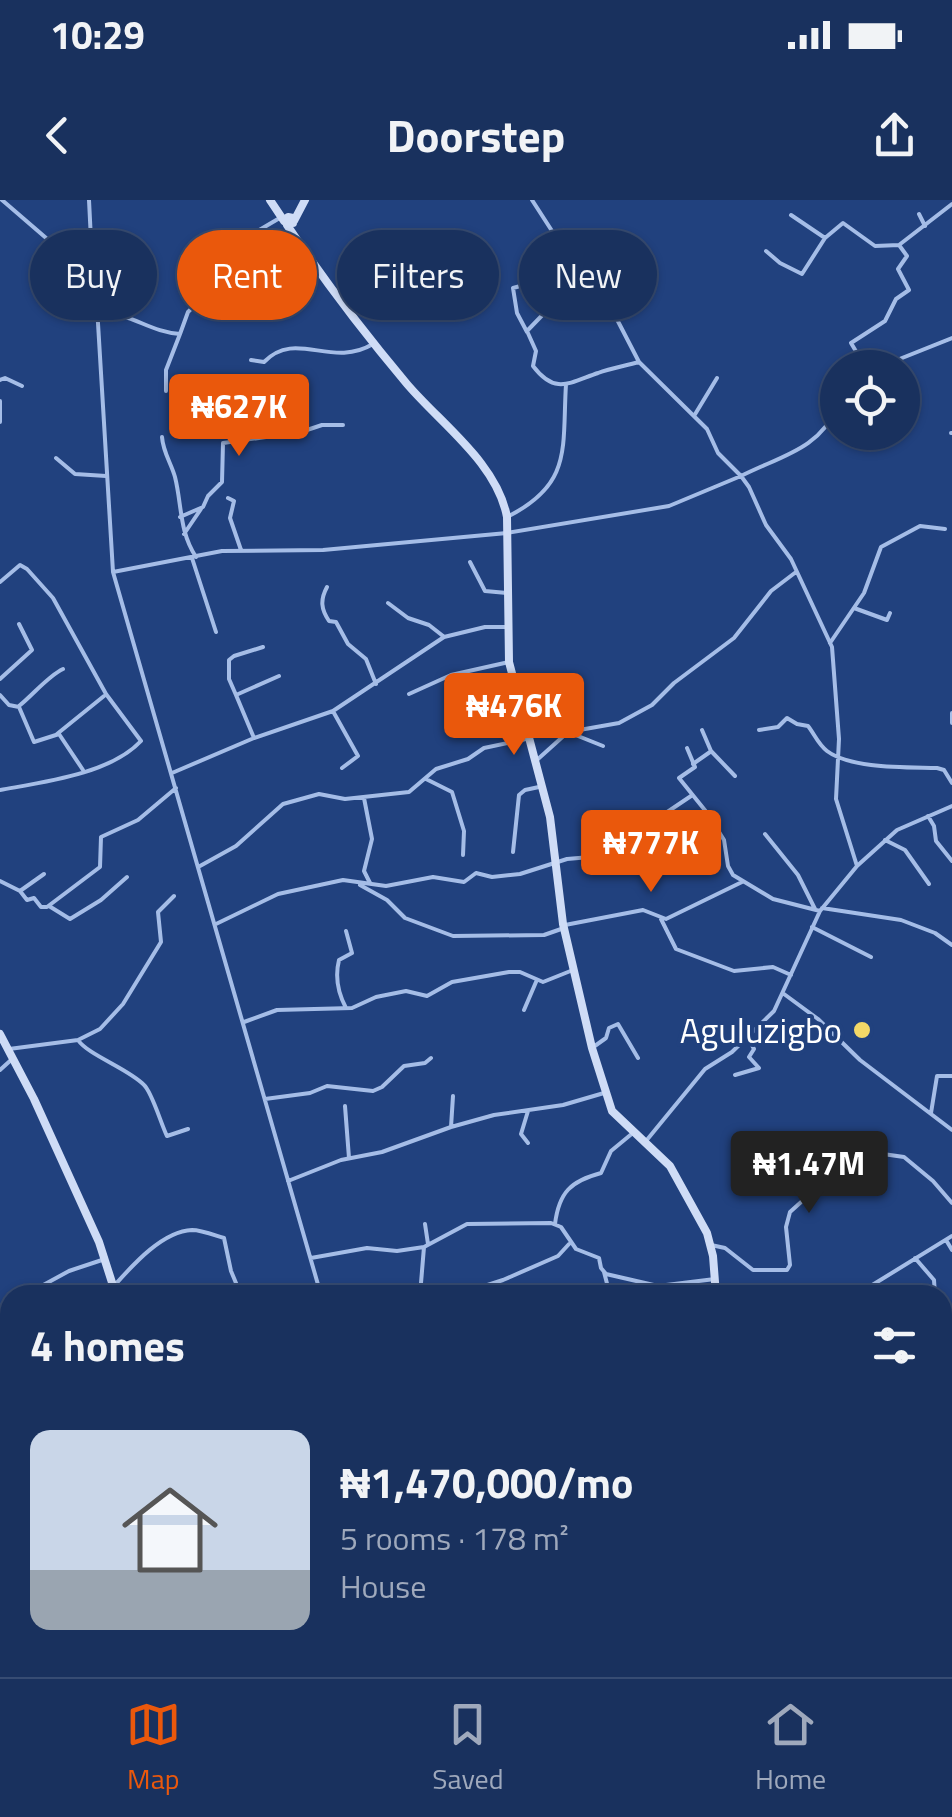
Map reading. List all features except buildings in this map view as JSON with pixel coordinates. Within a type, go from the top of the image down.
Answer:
[{"type":"main road","points":[[270,200],[374,342],[491,478],[502,498],[507,517],[508,662],[550,817],[564,926],[592,1048],[604,1092],[617,1117],[677,1176],[711,1245],[716,1285]]},
{"type":"main road","points":[[287,219],[302,204]]},
{"type":"main road","points":[[0,1034],[113,1285]]},
{"type":"street","points":[[2,200],[37,230]]},
{"type":"street","points":[[89,200],[91,230]]},
{"type":"street","points":[[532,200],[551,230]]},
{"type":"street","points":[[766,251],[802,274],[824,238],[843,224],[875,246],[900,245],[952,204]]},
{"type":"street","points":[[919,214],[926,226]]},
{"type":"street","points":[[790,216],[824,238]]},
{"type":"street","points":[[166,390],[166,370],[180,334],[216,264],[249,236],[287,219]]},
{"type":"street","points":[[855,350],[851,343],[885,321],[896,299],[909,290],[898,269],[908,256],[900,245]]},
{"type":"street","points":[[519,286],[513,288],[519,316]]},
{"type":"street","points":[[98,320],[113,572],[318,1285]]},
{"type":"street","points":[[133,320],[151,330],[180,334]]},
{"type":"street","points":[[520,320],[536,351],[532,366],[546,381],[566,384],[639,362]]},
{"type":"street","points":[[527,332],[538,320]]},
{"type":"street","points":[[617,320],[639,362],[707,429],[718,453],[741,476],[796,572],[830,642],[839,757],[838,808],[857,866]]},
{"type":"street","points":[[920,351],[952,338]]},
{"type":"street","points":[[251,360],[264,362],[276,351],[295,349],[350,354],[374,342]]},
{"type":"street","points":[[0,380],[5,378],[22,386]]},
{"type":"street","points":[[693,417],[717,378]]},
{"type":"street","points":[[507,517],[537,498],[559,470],[566,384]]},
{"type":"street","points":[[0,401],[0,422]]},
{"type":"street","points":[[184,534],[208,496],[222,482],[222,444],[322,425],[343,426]]},
{"type":"street","points":[[113,572],[241,550],[324,550],[507,534],[668,506],[796,453],[820,436]]},
{"type":"street","points":[[162,437],[176,481],[184,534],[216,632]]},
{"type":"street","points":[[56,458],[75,474],[108,477]]},
{"type":"street","points":[[228,498],[234,501],[230,518],[241,550]]},
{"type":"street","points":[[180,517],[202,507]]},
{"type":"street","points":[[830,642],[854,608],[884,544],[920,526],[945,528]]},
{"type":"street","points":[[470,562],[485,591],[507,592]]},
{"type":"street","points":[[0,582],[17,566],[28,569],[53,598],[106,694],[141,741],[112,762],[60,780],[0,790]]},
{"type":"street","points":[[535,762],[568,732],[619,723],[652,705],[674,683],[734,638],[771,591],[796,572]]},
{"type":"street","points":[[327,588],[322,602],[325,615],[336,622],[348,644],[366,660],[376,684]]},
{"type":"street","points":[[388,603],[444,637]]},
{"type":"street","points":[[854,608],[887,620],[890,612]]},
{"type":"street","points":[[0,679],[32,650],[19,624]]},
{"type":"street","points":[[172,773],[254,738],[333,712],[444,637],[485,627],[506,627]]},
{"type":"street","points":[[254,738],[229,679],[229,660],[263,647]]},
{"type":"street","points":[[409,694],[451,675],[508,662]]},
{"type":"street","points":[[0,695],[10,705],[18,706],[44,686],[50,675],[63,669]]},
{"type":"street","points":[[236,695],[279,676]]},
{"type":"street","points":[[18,706],[35,743],[57,734],[106,694]]},
{"type":"street","points":[[333,712],[358,756],[342,768]]},
{"type":"street","points":[[952,713],[952,723]]},
{"type":"street","points":[[759,730],[778,727],[787,718],[808,726],[821,745],[839,757],[893,767],[937,768],[944,770],[952,783]]},
{"type":"street","points":[[702,730],[711,751],[735,776]]},
{"type":"street","points":[[568,732],[602,746]]},
{"type":"street","points":[[57,734],[83,770]]},
{"type":"street","points":[[200,866],[236,846],[283,804],[319,794],[344,799],[409,792],[436,769],[468,759],[484,748],[528,739]]},
{"type":"street","points":[[687,748],[695,767],[679,778],[714,822],[724,840],[730,871],[742,882],[773,900],[901,920],[935,933],[952,945]]},
{"type":"street","points":[[693,764],[711,751]]},
{"type":"street","points":[[424,778],[452,792],[464,831],[462,855]]},
{"type":"street","points":[[514,852],[519,795],[542,787]]},
{"type":"street","points":[[0,880],[20,891],[27,900],[34,898],[43,908],[49,906],[100,867],[101,837],[138,820],[176,788]]},
{"type":"street","points":[[364,796],[372,839],[364,866],[370,883]]},
{"type":"street","points":[[216,924],[278,894],[343,880],[398,885],[440,877],[464,882],[476,873],[492,878],[520,874],[606,854],[692,796]]},
{"type":"street","points":[[645,1142],[696,1077],[766,1022],[784,994],[819,909],[857,866],[884,840],[952,806]]},
{"type":"street","points":[[928,816],[936,841],[952,861]]},
{"type":"street","points":[[653,821],[689,841]]},
{"type":"street","points":[[764,834],[798,875],[819,909]]},
{"type":"street","points":[[884,840],[905,850],[930,884]]},
{"type":"street","points":[[20,891],[44,874]]},
{"type":"street","points":[[49,906],[70,919],[101,900],[127,877]]},
{"type":"street","points":[[660,919],[711,900],[742,882]]},
{"type":"street","points":[[356,883],[388,900],[405,918],[453,936],[544,935],[564,926],[643,910],[660,919],[676,950],[734,970],[772,967],[791,975]]},
{"type":"street","points":[[0,1070],[11,1053],[78,1040],[100,1029],[123,1004],[162,942],[158,912],[174,896]]},
{"type":"street","points":[[812,927],[871,957]]},
{"type":"street","points":[[346,931],[352,953],[339,960],[338,990],[346,1008]]},
{"type":"street","points":[[244,1022],[277,1010],[346,1008],[406,991],[432,995],[452,982],[509,972],[550,980],[574,969]]},
{"type":"street","points":[[524,1010],[536,980]]},
{"type":"street","points":[[784,994],[818,1019],[860,1060],[952,1130]]},
{"type":"street","points":[[592,1048],[606,1038],[609,1028],[618,1024],[638,1058]]},
{"type":"street","points":[[735,1075],[759,1068],[749,1057],[754,1049],[748,1038]]},
{"type":"street","points":[[78,1040],[81,1046],[105,1057],[147,1086],[167,1136],[188,1129]]},
{"type":"street","points":[[266,1100],[328,1086],[373,1091],[404,1066],[425,1063],[430,1058]]},
{"type":"street","points":[[930,1113],[938,1076],[952,1076]]},
{"type":"street","points":[[288,1181],[451,1126],[562,1105],[604,1092]]},
{"type":"street","points":[[451,1126],[453,1096]]},
{"type":"street","points":[[344,1106],[349,1158]]},
{"type":"street","points":[[528,1110],[522,1134],[528,1143]]},
{"type":"street","points":[[555,1224],[570,1187],[581,1178],[601,1173],[610,1151],[634,1132]]},
{"type":"street","points":[[711,1245],[725,1248],[753,1270],[787,1270],[790,1265],[786,1227],[790,1212],[820,1186],[828,1168],[866,1150],[904,1157],[934,1181],[952,1203]]},
{"type":"street","points":[[195,1230],[197,1222]]},
{"type":"street","points":[[421,1285],[425,1224]]},
{"type":"street","points":[[310,1258],[368,1248],[396,1251],[426,1246],[468,1224],[555,1224]]},
{"type":"street","points":[[555,1224],[576,1249],[599,1258],[607,1285]]},
{"type":"street","points":[[119,1285],[134,1264],[164,1242],[195,1230],[224,1238],[236,1285]]},
{"type":"street","points":[[872,1285],[952,1236]]},
{"type":"street","points":[[946,1240],[952,1250]]},
{"type":"street","points":[[487,1285],[558,1256],[570,1242]]},
{"type":"street","points":[[915,1258],[934,1285]]},
{"type":"street","points":[[43,1285],[104,1259]]},
{"type":"street","points":[[604,1272],[654,1285]]},
{"type":"street","points":[[666,1285],[716,1279]]},
{"type":"place","name":"Aguluzigbo","points":[[862,1030]]}]
